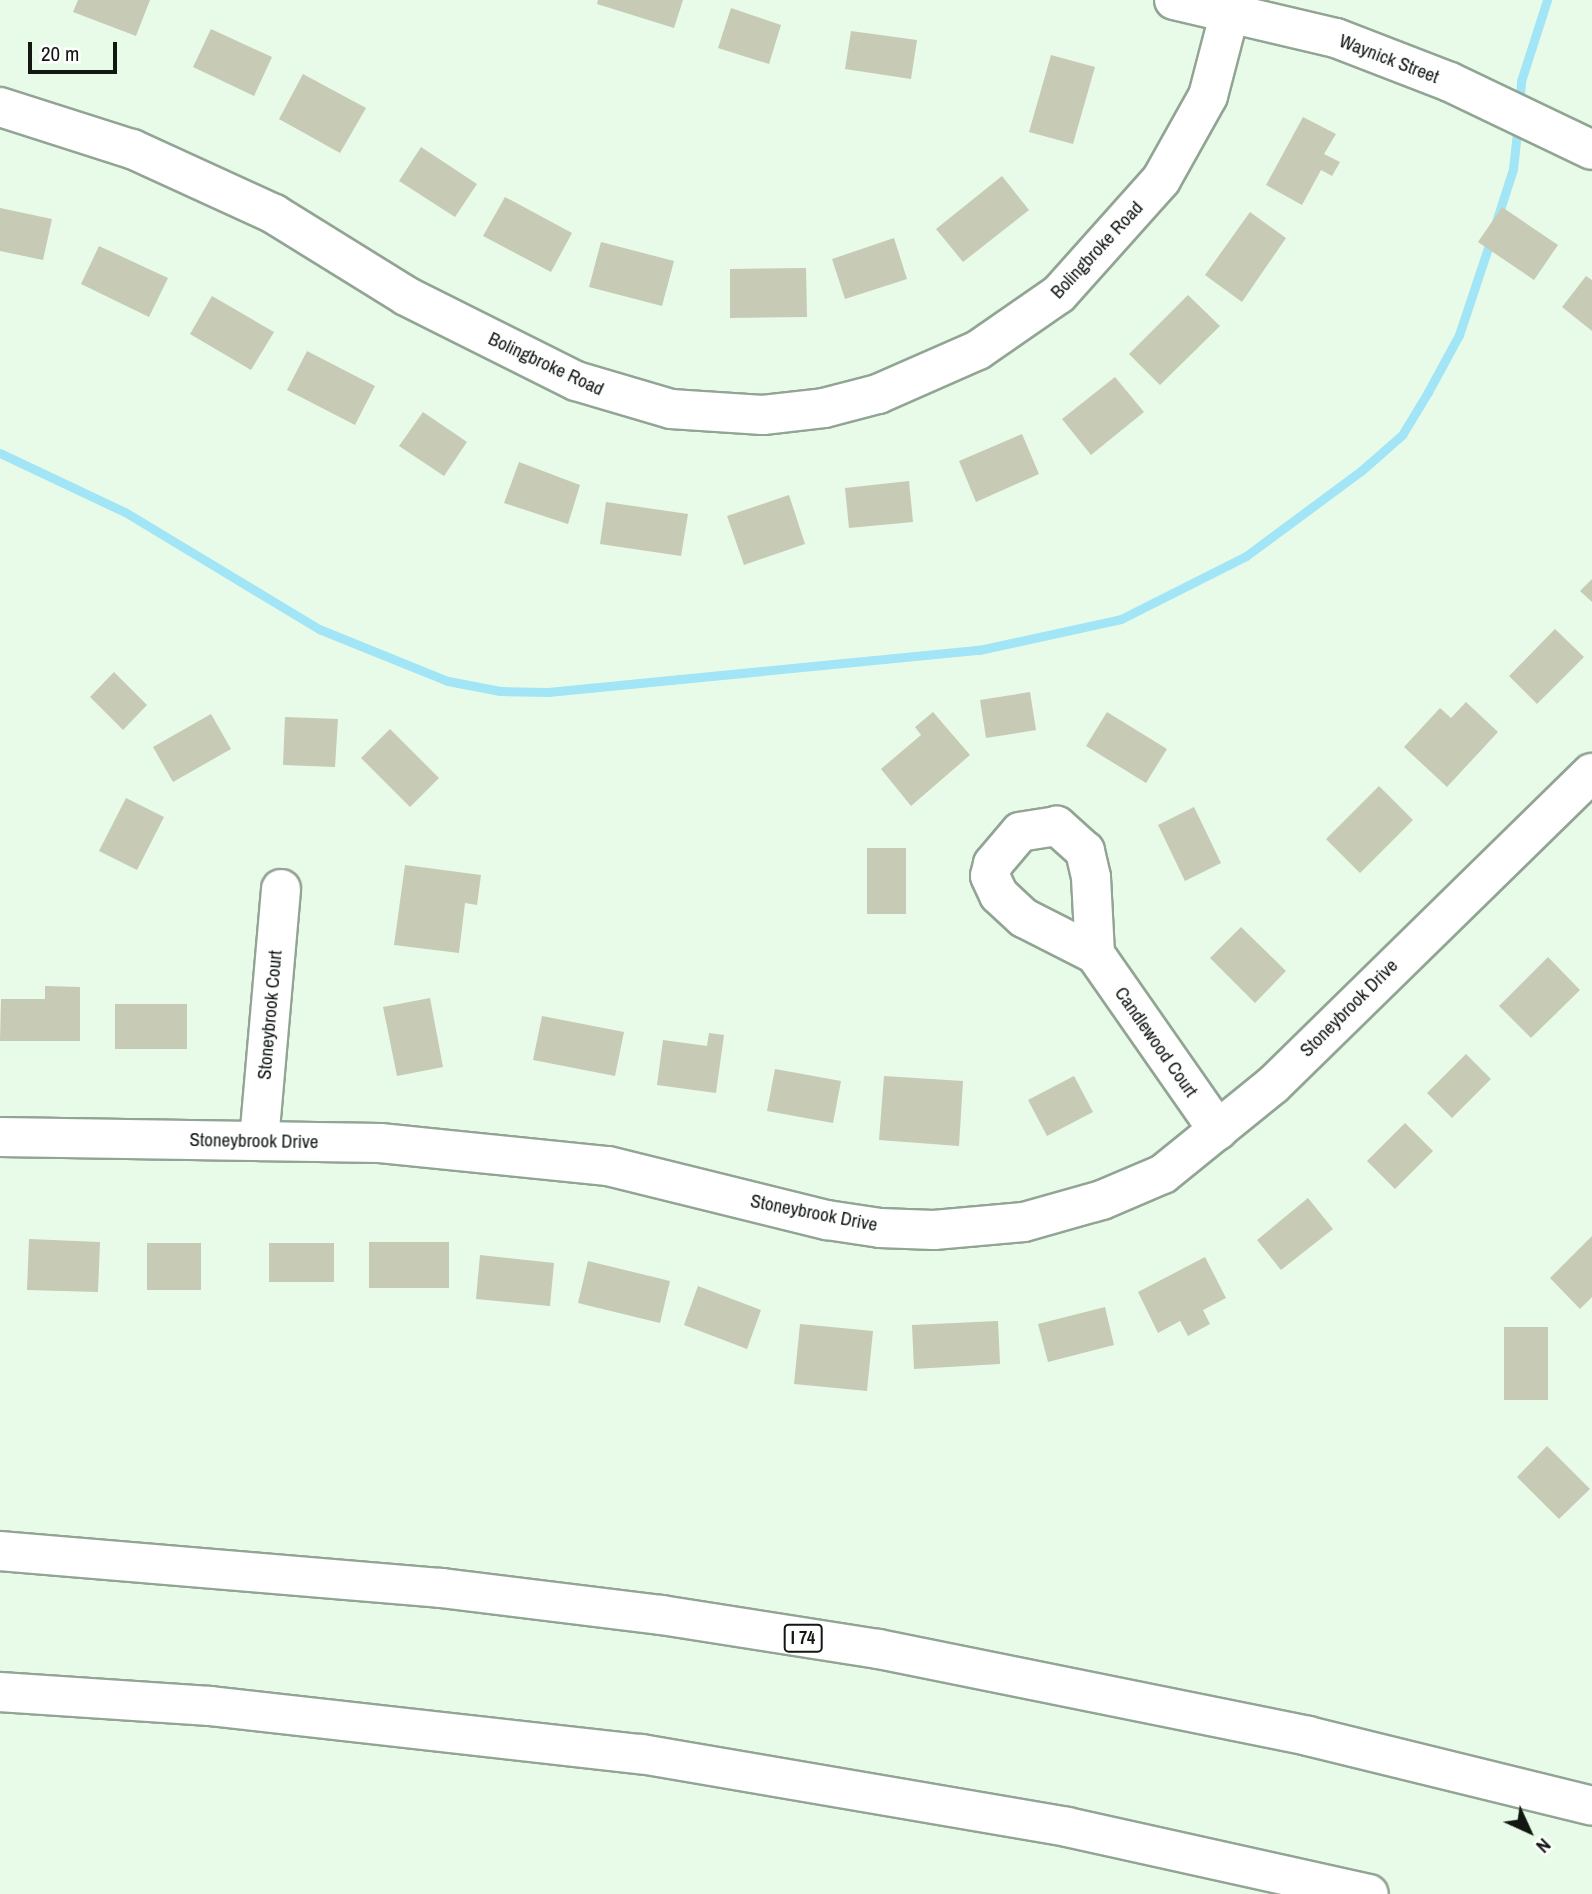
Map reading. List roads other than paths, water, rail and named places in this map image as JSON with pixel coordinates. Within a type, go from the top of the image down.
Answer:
[{"type":"main road","name":"Waynick Street","points":[[1174,0],[1231,6],[1336,38],[1450,82],[1592,150]]},
{"type":"main road","name":"Bolingbroke Road","points":[[0,107],[132,149],[274,214],[406,296],[576,381],[671,409],[763,415],[824,408],[878,394],[978,351],[1059,294],[1161,180],[1208,96],[1231,6]]},
{"type":"main road","name":"Stoneybrook Drive","points":[[0,1137],[380,1143],[608,1166],[827,1220],[934,1230],[1024,1222],[1102,1200],[1163,1174],[1273,1085],[1592,773]]},
{"type":"main road","name":"Stoneybrook Court","points":[[259,1141],[281,889]]},
{"type":"main road","name":"Candlewood Court","points":[[1095,954],[1218,1130]]},
{"type":"main road","name":"I 74","points":[[0,1551],[441,1588],[661,1615],[878,1649],[1295,1733],[1592,1806]]},
{"type":"main road","points":[[0,1692],[210,1706],[641,1754],[1067,1827],[1369,1894]]},
{"type":"waterway","points":[[1519,106],[1521,81],[1547,0]]},
{"type":"waterway","points":[[1496,222],[1513,169],[1518,123]]},
{"type":"waterway","points":[[0,453],[125,512],[319,629],[448,681],[500,691],[548,692],[979,650],[1121,619],[1246,556],[1361,471],[1402,435],[1428,392],[1459,335],[1491,239]]}]
